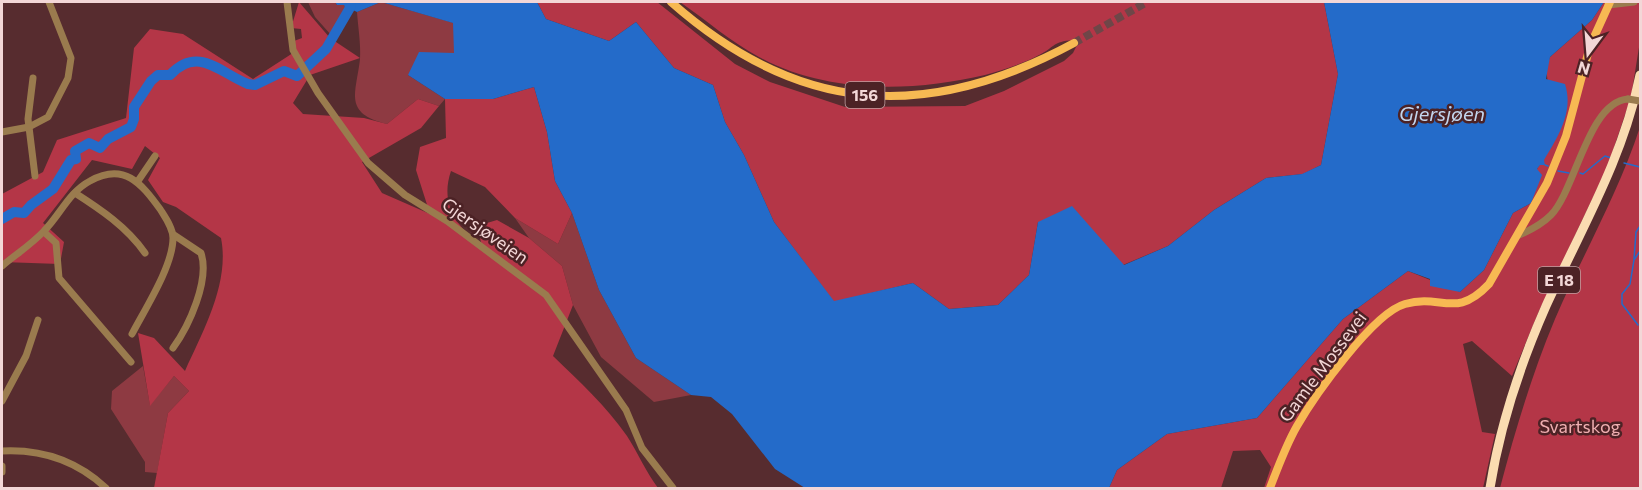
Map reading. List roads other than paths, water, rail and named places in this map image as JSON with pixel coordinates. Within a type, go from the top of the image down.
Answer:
[{"type":"highway","name":"E 18","points":[[1490,489],[1499,440],[1524,360],[1547,304],[1614,165],[1633,110],[1641,75]]},
{"type":"highway","name":"E 18","points":[[1495,489],[1506,432],[1528,362],[1551,306],[1618,167],[1641,100]]},
{"type":"main road","name":"156","points":[[671,2],[718,40],[761,66],[814,85],[867,95],[923,95],[968,88],[1015,72],[1074,43]]},
{"type":"main road","name":"Gamle Mossevei","points":[[1270,489],[1297,427],[1372,325],[1392,309],[1405,304],[1425,302],[1453,305],[1472,299],[1490,284],[1520,235],[1547,183],[1566,136],[1590,46],[1609,3]]},
{"type":"street","points":[[2,132],[29,127],[48,117],[70,70],[71,58],[49,2]]},
{"type":"street","name":"Gjersjøveien","points":[[287,2],[291,40],[304,71],[368,163],[384,179],[447,220],[546,295],[626,410],[642,448],[673,489]]},
{"type":"street","points":[[1609,3],[1635,2]]},
{"type":"street","points":[[33,78],[29,127],[35,176]]},
{"type":"street","points":[[1520,235],[1551,215],[1563,197],[1593,131],[1604,113],[1618,101],[1641,100]]},
{"type":"street","points":[[138,181],[154,156]]},
{"type":"street","points":[[2,266],[44,232],[75,193],[88,182],[111,174],[130,177],[138,181],[166,217],[174,236],[201,253],[203,263],[194,313],[173,348]]},
{"type":"street","points":[[75,193],[100,208],[136,239],[144,252]]},
{"type":"street","points":[[44,232],[56,243],[59,278],[131,362]]},
{"type":"street","points":[[132,334],[165,266],[174,236]]},
{"type":"street","points":[[2,401],[26,356],[38,320]]},
{"type":"street","points":[[2,451],[30,451],[53,456],[88,474],[106,489]]},
{"type":"street","points":[[2,466],[2,472]]},
{"type":"water","points":[[335,2],[381,2],[357,12],[351,9],[351,6],[346,10],[344,5],[337,5]]},
{"type":"water","name":"Gjersjøen","points":[[381,2],[537,2],[546,19],[609,41],[636,22],[674,68],[713,85],[725,122],[744,155],[774,222],[834,301],[913,283],[949,309],[998,305],[1029,275],[1038,222],[1072,206],[1124,265],[1168,246],[1214,210],[1266,178],[1302,174],[1321,165],[1338,74],[1324,2],[1604,2],[1592,20],[1550,57],[1546,79],[1565,84],[1567,94],[1563,124],[1544,160],[1545,165],[1540,165],[1537,169],[1542,175],[1531,203],[1513,213],[1484,270],[1460,292],[1430,286],[1430,279],[1408,271],[1343,319],[1257,418],[1167,434],[1117,470],[1109,488],[805,488],[775,469],[732,414],[711,397],[691,395],[636,358],[599,290],[572,213],[555,181],[547,132],[534,87],[493,99],[445,99],[408,75],[419,52],[454,53],[453,23]]},
{"type":"waterway","points":[[2,219],[14,212],[24,213],[53,189],[71,160],[76,159],[75,151],[89,143],[100,148],[108,139],[131,127],[134,107],[151,81],[158,75],[170,75],[180,66],[190,62],[200,62],[218,68],[248,84],[255,85],[284,71],[297,76],[326,49],[351,6]]},
{"type":"waterway","points":[[1580,173],[1583,174],[1605,156],[1611,158]]},
{"type":"waterway","points":[[1624,163],[1640,167]]},
{"type":"waterway","points":[[1558,171],[1569,173]]},
{"type":"waterway","points":[[1634,259],[1636,232],[1640,226]]},
{"type":"waterway","points":[[1638,325],[1622,304],[1622,294],[1630,284],[1634,260],[1640,251]]},
{"type":"tunnel","points":[[1074,43],[1147,2]]},
{"type":"park label","name":"Svartskog","points":[[1580,427]]}]
